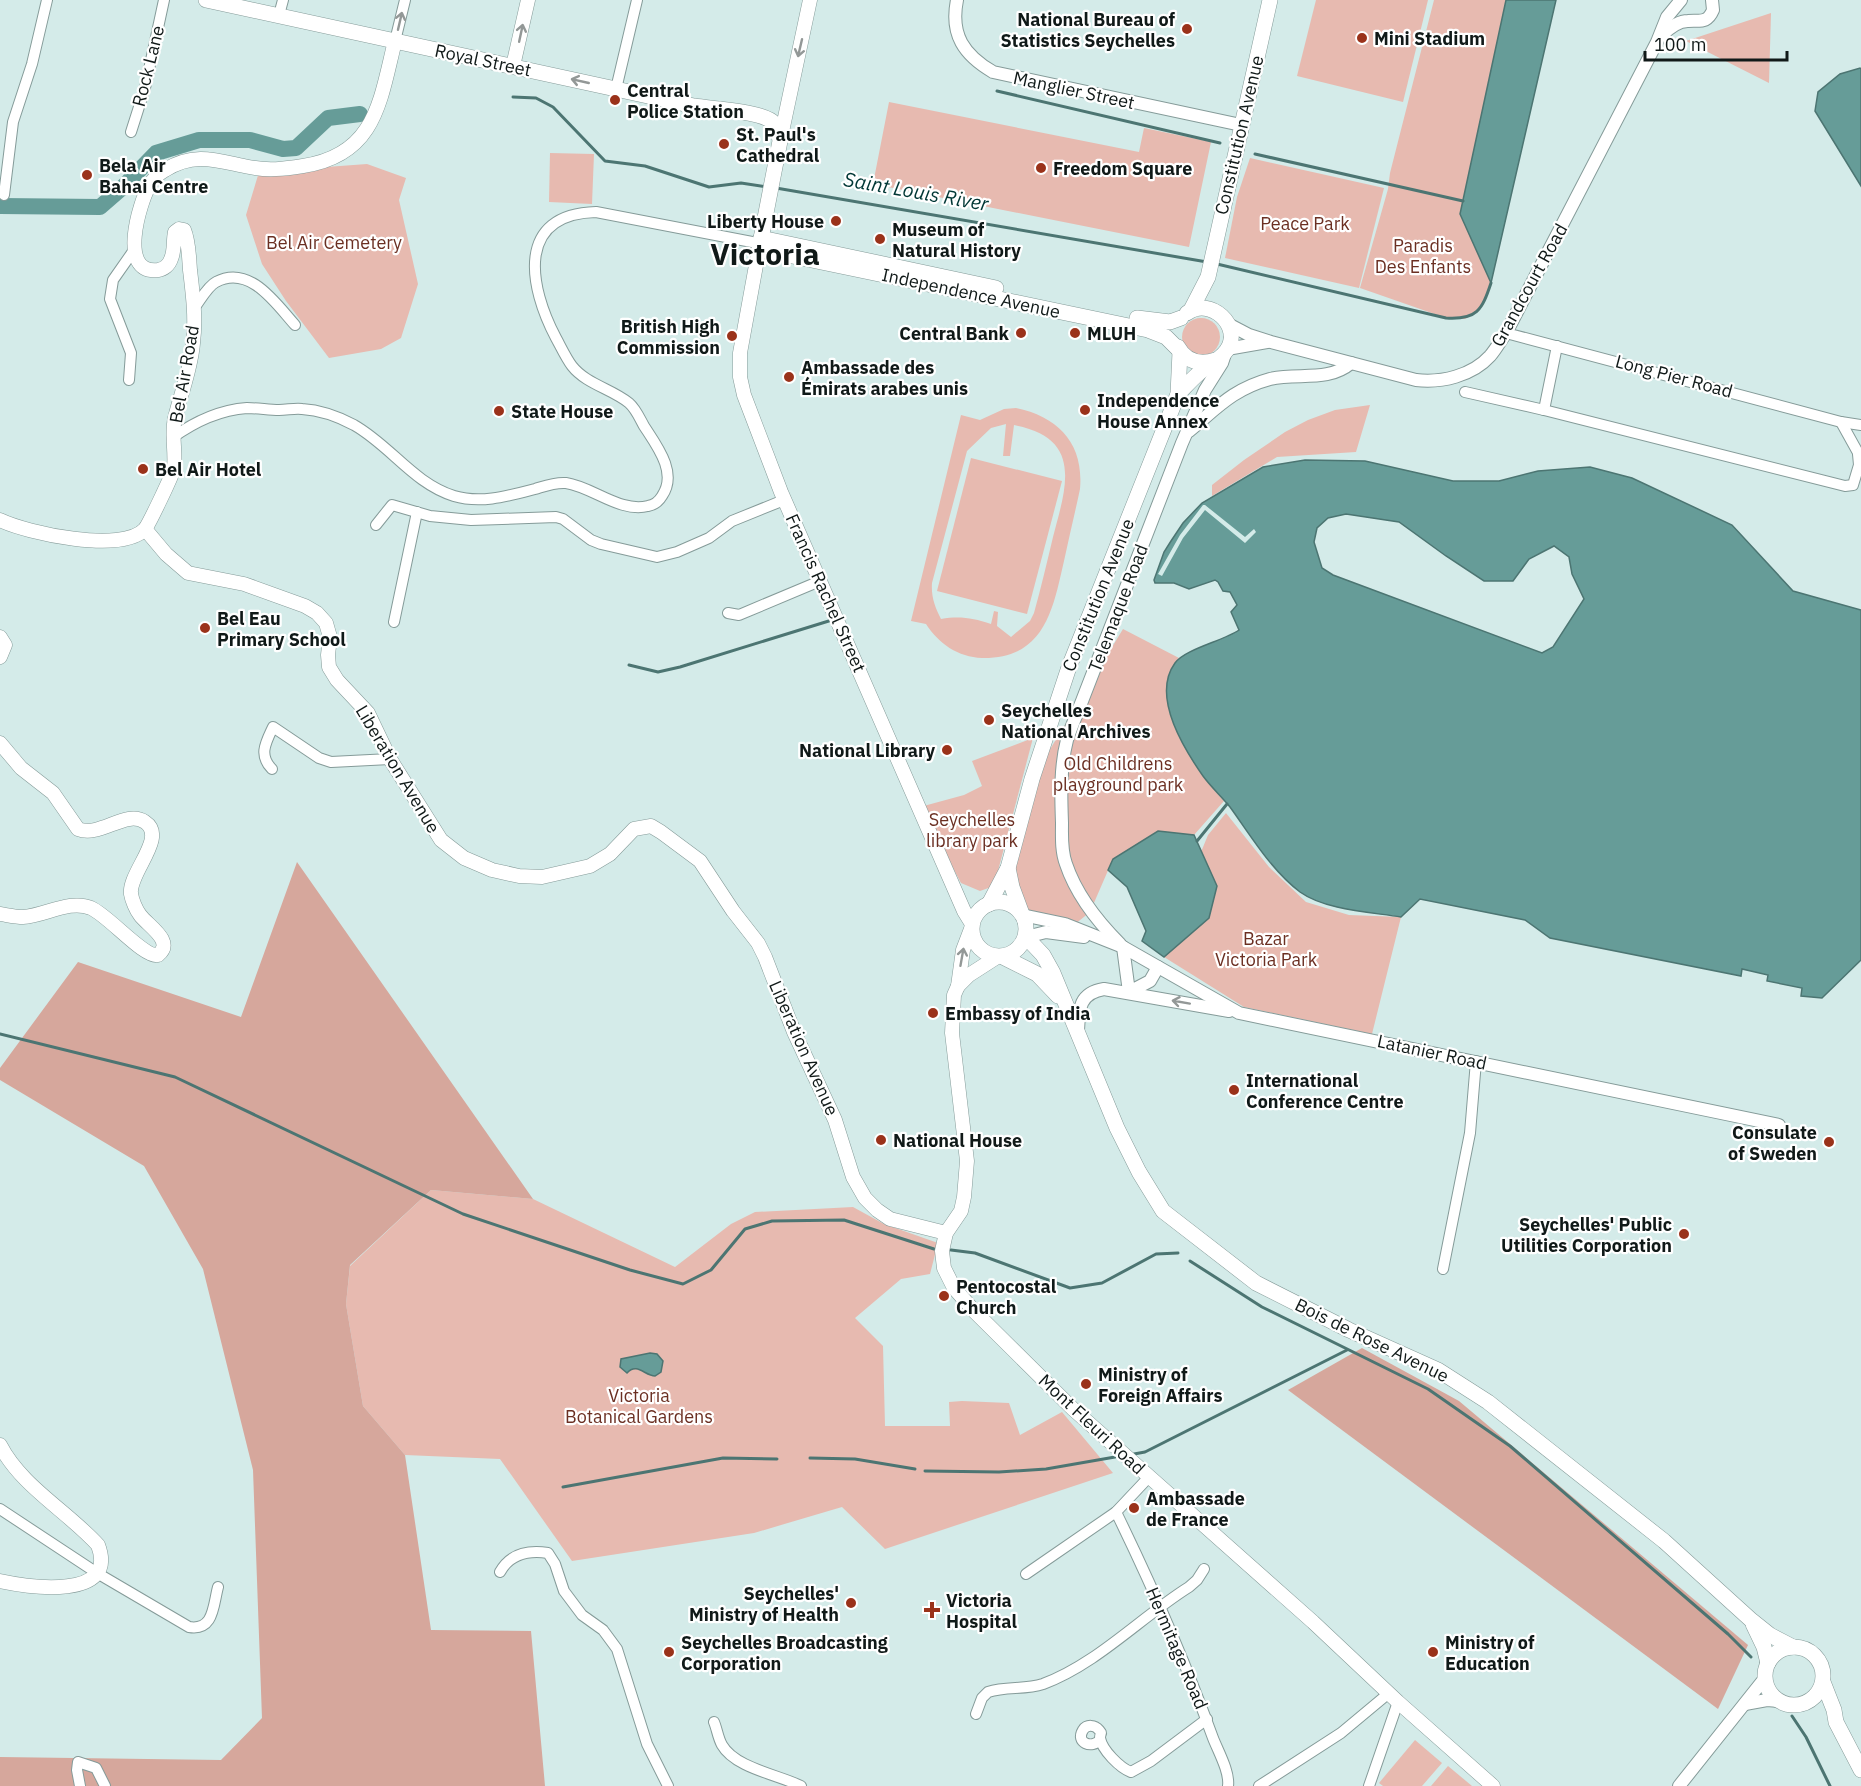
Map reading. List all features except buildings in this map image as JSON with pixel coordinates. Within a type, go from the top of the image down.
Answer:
[{"type":"main road","name":"Royal Street","points":[[206,0],[694,106],[761,116]]},
{"type":"main road","points":[[513,66],[528,0]]},
{"type":"main road","points":[[757,243],[810,0]]},
{"type":"main road","name":"Constitution Avenue","points":[[1186,314],[1209,274],[1270,0]]},
{"type":"main road","points":[[134,250],[135,229],[145,195],[156,176],[172,166],[190,159],[213,158],[272,170],[331,159],[350,148],[372,122],[396,41]]},
{"type":"main road","points":[[761,116],[782,106],[789,95]]},
{"type":"main road","points":[[761,116],[773,122],[780,141]]},
{"type":"main road","name":"Bel Air Road","points":[[134,250],[146,268],[156,270],[163,268],[172,257],[175,232],[179,229],[184,230],[195,307],[193,343],[172,438],[174,467],[171,479],[145,529]]},
{"type":"main road","name":"Independence Avenue","points":[[757,243],[1149,321],[1170,322],[1186,314]]},
{"type":"main road","name":"Independence Avenue","points":[[757,243],[1148,330],[1166,338],[1179,350]]},
{"type":"main road","name":"Francis Rachel Street","points":[[757,243],[740,353],[740,377],[784,500],[971,927]]},
{"type":"main road","points":[[1209,274],[1231,337],[1223,353],[1206,363],[1196,363],[1187,359],[1179,350],[1175,339],[1176,328],[1186,314],[1201,308],[1211,309],[1224,319]]},
{"type":"main road","name":"Constitution Avenue","points":[[989,904],[1008,868],[1032,778],[1069,667],[1178,394],[1179,350]]},
{"type":"main road","name":"Constitution Avenue","points":[[1178,394],[1223,353]]},
{"type":"main road","points":[[0,520],[27,531],[96,541],[112,541],[145,529]]},
{"type":"main road","name":"Liberation Avenue","points":[[145,529],[166,554],[188,573],[254,587],[305,606],[317,613],[326,623],[330,637],[329,667],[337,680],[368,713],[390,759],[441,840],[464,858],[492,870],[519,876],[542,877],[591,866],[610,854],[634,829],[651,826],[700,861],[733,911],[758,943],[765,957],[794,1032],[835,1120],[853,1177],[865,1198],[890,1219],[946,1233]]},
{"type":"main road","points":[[0,637],[5,645],[0,657]]},
{"type":"main road","points":[[0,743],[21,768],[53,793],[78,829],[93,831],[131,819],[144,821],[149,826],[152,837],[150,846],[133,878],[131,895],[138,913],[163,940],[164,946],[158,955],[148,954],[104,915],[87,906],[69,906],[23,917],[0,914]]},
{"type":"main road","name":"Constitution Avenue","points":[[1008,868],[1022,915]]},
{"type":"main road","points":[[958,986],[969,975],[1017,950],[1026,937],[1025,921],[1022,915],[1007,903],[998,902],[989,904],[978,912],[971,927],[976,945],[982,951],[1000,957]]},
{"type":"main road","name":"Mont Fleuri Road","points":[[971,927],[963,950],[958,986],[954,995],[952,1033],[967,1161],[961,1211],[946,1233],[942,1251],[944,1268],[954,1288],[975,1312],[1073,1409],[1313,1622],[1493,1786]]},
{"type":"main road","name":"Bois de Rose Avenue","points":[[1026,937],[1043,955],[1078,1031],[1117,1128],[1153,1197],[1169,1216],[1256,1283],[1349,1330],[1438,1370],[1488,1402],[1664,1541],[1750,1619],[1770,1635],[1793,1647]]},
{"type":"main road","name":"Bois de Rose Avenue","points":[[1000,957],[1037,974],[1067,1008]]},
{"type":"main road","points":[[0,1445],[6,1456],[21,1473],[98,1545],[102,1559],[97,1573],[82,1584],[37,1587],[0,1581]]},
{"type":"main road","name":"Bois de Rose Avenue","points":[[1750,1619],[1758,1632],[1767,1671]]},
{"type":"main road","points":[[1823,1682],[1813,1698],[1804,1703],[1791,1705],[1779,1701],[1772,1695],[1767,1671],[1778,1652],[1793,1647],[1805,1649],[1818,1659],[1822,1666],[1823,1682],[1834,1710],[1836,1722],[1861,1770]]},
{"type":"main road","points":[[1804,1703],[1815,1707],[1836,1722]]},
{"type":"street","points":[[4,195],[14,122],[32,64],[47,0]]},
{"type":"street","name":"Rock Lane","points":[[131,132],[145,88],[164,0]]},
{"type":"street","points":[[279,15],[284,0]]},
{"type":"street","points":[[396,41],[405,0]]},
{"type":"street","points":[[616,89],[637,0]]},
{"type":"street","name":"Manglier Street","points":[[957,0],[955,26],[963,48],[979,64],[993,72],[1241,125]]},
{"type":"street","points":[[1681,1],[1683,14],[1690,20],[1701,22],[1710,16],[1713,10],[1712,0]]},
{"type":"street","name":"Grandcourt Road","points":[[1224,319],[1249,335],[1271,342],[1416,380],[1440,380],[1475,368],[1489,357],[1506,333],[1672,9],[1681,1]]},
{"type":"street","points":[[1657,42],[1670,28],[1690,20]]},
{"type":"street","points":[[172,438],[188,426],[216,414],[247,408],[302,409],[327,414],[355,425],[432,487],[456,496],[473,500],[499,498],[561,482],[574,484],[621,504],[636,508],[650,506],[659,501],[665,492],[669,479],[666,463],[631,405],[588,379],[572,366],[544,316],[534,275],[534,256],[537,246],[543,234],[559,221],[577,213],[596,212],[757,243]]},
{"type":"street","points":[[129,380],[131,353],[110,299],[113,280],[134,250]]},
{"type":"street","points":[[195,307],[214,282],[227,278],[248,280],[257,284],[295,325]]},
{"type":"street","name":"Long Pier Road","points":[[1506,333],[1841,422],[1861,425]]},
{"type":"street","points":[[1223,353],[1271,342]]},
{"type":"street","points":[[1544,410],[1557,346]]},
{"type":"street","name":"Telemaque Road","points":[[1123,946],[1104,928],[1090,908],[1072,880],[1065,861],[1061,790],[1063,763],[1068,739],[1082,701],[1186,434],[1205,390],[1222,363],[1223,353]]},
{"type":"street","name":"Telemaque Road","points":[[1186,434],[1239,390],[1274,378],[1334,374],[1351,363]]},
{"type":"street","points":[[1465,392],[1845,486],[1852,485],[1860,456],[1841,422]]},
{"type":"street","points":[[376,525],[392,505],[430,516],[471,520],[556,517],[572,524],[591,540],[601,544],[657,557],[677,552],[709,538],[732,521],[784,500]]},
{"type":"street","points":[[393,622],[417,512]]},
{"type":"street","points":[[728,613],[738,615],[820,581]]},
{"type":"street","points":[[272,769],[263,755],[273,727],[319,758],[330,762],[390,759]]},
{"type":"street","name":"Latanier Road","points":[[1022,915],[1065,924],[1123,946],[1239,1013],[1779,1125]]},
{"type":"street","name":"Latanier Road","points":[[1026,937],[1046,932],[1100,939]]},
{"type":"street","points":[[1123,946],[1129,992]]},
{"type":"street","points":[[1129,992],[1150,981],[1158,967]]},
{"type":"street","points":[[1078,1031],[1079,1009],[1091,993],[1104,989],[1239,1013]]},
{"type":"street","points":[[1443,1269],[1470,1133],[1476,1061]]},
{"type":"street","points":[[1026,1574],[1116,1512],[1149,1477]]},
{"type":"street","points":[[0,1509],[97,1573],[180,1623],[195,1628],[202,1627],[210,1621],[218,1587]]},
{"type":"street","name":"Hermitage Road","points":[[1116,1512],[1161,1606],[1207,1719],[1226,1771],[1228,1786]]},
{"type":"street","points":[[500,1572],[506,1562],[520,1555],[535,1551],[548,1553],[555,1564],[564,1591],[582,1615],[603,1630],[617,1649],[647,1744],[668,1786]]},
{"type":"street","points":[[975,1714],[982,1698],[988,1692],[1042,1684],[1064,1674],[1104,1650],[1189,1587],[1204,1569]]},
{"type":"street","points":[[1679,1786],[1745,1704],[1767,1671]]},
{"type":"street","points":[[1259,1786],[1393,1697]]},
{"type":"street","points":[[1370,1786],[1393,1697]]},
{"type":"street","points":[[1745,1704],[1767,1700],[1779,1701]]},
{"type":"street","points":[[1100,1740],[1113,1760],[1131,1772],[1151,1761],[1207,1719]]},
{"type":"street","points":[[714,1722],[722,1746],[736,1758],[768,1781],[801,1786]]},
{"type":"street","points":[[80,1786],[78,1762],[96,1768],[105,1786]]},
{"type":"green space","name":"Mini Stadium","points":[[1316,0],[1428,0],[1403,102],[1297,76]]},
{"type":"green space","name":"Paradis Des Enfants","points":[[1434,0],[1506,0],[1460,214],[1491,283],[1483,306],[1465,319],[1446,318],[1360,288],[1388,189],[1390,173]]},
{"type":"green space","points":[[1771,13],[1769,83],[1686,41]]},
{"type":"green space","name":"Freedom Square","points":[[889,102],[1139,152],[1144,128],[1211,142],[1189,247],[873,184]]},
{"type":"green space","points":[[550,153],[594,154],[592,204],[549,202]]},
{"type":"green space","name":"Peace Park","points":[[1250,158],[1384,188],[1359,288],[1225,258],[1237,197]]},
{"type":"green space","name":"Bel Air Cemetery","points":[[367,164],[406,178],[399,200],[418,284],[401,338],[381,349],[329,358],[286,301],[262,264],[246,215],[259,172]]},
{"type":"green space","points":[[1201,318],[1214,324],[1220,337],[1214,350],[1201,356],[1188,350],[1182,337],[1188,324]]},
{"type":"green space","points":[[1370,405],[1356,452],[1277,457],[1212,496],[1212,485],[1285,432],[1335,410]]},
{"type":"green space","points":[[1016,408],[1031,412],[1045,418],[1066,435],[1078,459],[1080,489],[1060,579],[1043,628],[1020,650],[1003,656],[982,658],[957,652],[937,638],[926,624],[911,621],[961,415],[980,420],[1004,409]],"holes":[[[1006,424],[1003,456],[1010,456],[1014,425],[1036,431],[1051,441],[1061,453],[1065,467],[1062,500],[1034,613],[1030,621],[1011,637],[997,626],[998,612],[994,611],[991,624],[966,618],[941,619],[934,602],[932,588],[967,451],[991,428]]]},
{"type":"green space","points":[[971,458],[1062,481],[1027,614],[937,591]]},
{"type":"green space","name":"Old Childrens playground park","points":[[1123,629],[1179,658],[1169,675],[1167,693],[1170,713],[1188,753],[1224,801],[1194,835],[1158,831],[1113,859],[1090,912],[1074,925],[1022,915],[1008,868],[1032,779]]},
{"type":"green space","name":"Seychelles library park","points":[[1033,738],[994,886],[980,891],[961,883],[920,807],[964,795],[982,786],[972,761]]},
{"type":"green space","name":"Bazar Victoria Park","points":[[1226,813],[1269,867],[1306,902],[1349,915],[1401,917],[1372,1034],[1244,1007],[1164,957],[1209,918],[1217,886],[1201,852],[1208,835]]},
{"type":"green space","name":"Victoria Botanical Gardens","points":[[431,1190],[533,1199],[675,1267],[731,1224],[755,1212],[853,1207],[884,1224],[938,1243],[930,1274],[901,1279],[855,1318],[883,1346],[885,1426],[950,1426],[949,1402],[1009,1403],[1020,1435],[1062,1412],[1113,1473],[885,1549],[842,1507],[754,1533],[572,1561],[500,1459],[405,1455],[363,1406],[346,1304],[350,1266]]},
{"type":"green space","points":[[1415,1740],[1442,1763],[1422,1786],[1383,1786],[1379,1783]]},
{"type":"green space","points":[[1448,1766],[1472,1786],[1431,1786]]},
{"type":"shaded area","points":[[297,862],[533,1199],[431,1190],[350,1265],[346,1304],[363,1406],[405,1455],[431,1630],[531,1631],[545,1786],[0,1786],[0,1757],[221,1760],[262,1718],[253,1470],[203,1269],[144,1166],[0,1080],[0,1068],[78,962],[241,1017]]},
{"type":"shaded area","points":[[1362,1348],[1459,1401],[1748,1645],[1718,1709],[1288,1390]]},
{"type":"water","points":[[1506,0],[1556,0],[1491,283],[1460,214]]},
{"type":"water","points":[[1860,68],[1861,186],[1815,111],[1818,92],[1840,74]]},
{"type":"water","points":[[1305,460],[1365,461],[1453,481],[1499,481],[1538,471],[1590,467],[1632,478],[1732,525],[1793,591],[1861,610],[1861,960],[1822,998],[1801,996],[1802,988],[1767,981],[1768,975],[1742,969],[1741,976],[1550,938],[1525,920],[1420,899],[1401,917],[1335,907],[1300,892],[1280,874],[1230,807],[1203,776],[1179,737],[1168,706],[1169,676],[1175,663],[1187,653],[1239,630],[1231,612],[1237,605],[1230,592],[1223,591],[1215,580],[1189,589],[1174,583],[1155,583],[1154,580],[1164,552],[1183,523],[1202,503],[1263,467]],"holes":[[[1346,514],[1399,522],[1484,581],[1513,581],[1529,559],[1554,546],[1569,557],[1572,574],[1584,599],[1553,647],[1542,653],[1333,575],[1322,568],[1314,542],[1317,528],[1328,518]]]},
{"type":"water","points":[[1158,831],[1194,835],[1217,886],[1209,918],[1164,957],[1142,941],[1146,931],[1127,887],[1108,870],[1113,859]]},
{"type":"water","points":[[650,1353],[657,1354],[663,1361],[661,1372],[655,1376],[638,1369],[627,1373],[620,1367],[621,1359]]},
{"type":"pier","points":[[1203,505],[1245,537],[1254,529],[1256,532],[1245,543],[1205,510],[1183,538],[1162,576],[1158,574],[1180,535]]},
{"type":"waterway","points":[[997,91],[1220,143]]},
{"type":"waterway","name":"Saint Louis River","points":[[513,97],[536,98],[553,107],[605,161],[645,166],[709,187],[741,183],[767,187]]},
{"type":"waterway","name":"Saint Louis River","points":[[0,206],[100,207],[156,153],[199,140],[250,140],[283,149],[296,148],[328,118],[360,114]]},
{"type":"waterway","points":[[1255,154],[1463,201]]},
{"type":"waterway","name":"Saint Louis River","points":[[776,188],[1207,262]]},
{"type":"waterway","name":"Saint Louis River","points":[[1217,264],[1446,318],[1465,317],[1477,311],[1485,300],[1491,283]]},
{"type":"waterway","points":[[629,665],[658,672],[832,620]]},
{"type":"waterway","points":[[1197,841],[1227,804]]},
{"type":"waterway","points":[[0,1034],[175,1077],[463,1214],[630,1270],[683,1284],[711,1270],[745,1229],[772,1221],[844,1220],[934,1249]]},
{"type":"waterway","points":[[951,1250],[975,1253],[1070,1288],[1102,1283],[1156,1254],[1178,1253]]},
{"type":"waterway","points":[[1190,1261],[1262,1307],[1428,1389],[1510,1446],[1728,1634],[1751,1657]]},
{"type":"waterway","points":[[1134,1454],[1145,1452],[1347,1350]]},
{"type":"waterway","points":[[925,1471],[999,1472],[1046,1469],[1115,1457]]},
{"type":"waterway","points":[[563,1487],[723,1458],[777,1459]]},
{"type":"waterway","points":[[810,1458],[855,1459],[915,1469]]},
{"type":"waterway","points":[[1792,1716],[1806,1737],[1830,1786]]},
{"type":"place","name":"National Bureau of Statistics Seychelles","points":[[1187,29]]},
{"type":"place","name":"Mini Stadium","points":[[1362,38]]},
{"type":"place","name":"Central Police Station","points":[[615,100]]},
{"type":"place","name":"St. Paul's Cathedral","points":[[724,144]]},
{"type":"place","name":"Freedom Square","points":[[1041,168]]},
{"type":"place","name":"Bela Air Bahai Centre","points":[[87,175]]},
{"type":"place","name":"Liberty House","points":[[836,221]]},
{"type":"place","name":"Museum of Natural History","points":[[880,239]]},
{"type":"place","name":"Central Bank","points":[[1021,333]]},
{"type":"place","name":"MLUH","points":[[1075,333]]},
{"type":"place","name":"British High Commission","points":[[732,336]]},
{"type":"place","name":"Ambassade des Émirats arabes unis","points":[[789,377]]},
{"type":"place","name":"Independence House Annex","points":[[1085,410]]},
{"type":"place","name":"State House","points":[[499,411]]},
{"type":"place","name":"Bel Air Hotel","points":[[143,469]]},
{"type":"place","name":"Bel Eau Primary School","points":[[205,628]]},
{"type":"place","name":"Seychelles National Archives","points":[[989,720]]},
{"type":"place","name":"National Library","points":[[947,750]]},
{"type":"place","name":"Embassy of India","points":[[933,1013]]},
{"type":"place","name":"International Conference Centre","points":[[1234,1090]]},
{"type":"place","name":"National House","points":[[881,1140]]},
{"type":"place","name":"Consulate of Sweden","points":[[1829,1142]]},
{"type":"place","name":"Seychelles' Public Utilities Corporation","points":[[1684,1234]]},
{"type":"place","name":"Pentocostal Church","points":[[944,1296]]},
{"type":"place","name":"Ministry of Foreign Affairs","points":[[1086,1384]]},
{"type":"place","name":"Ambassade de France","points":[[1134,1508]]},
{"type":"place","name":"Seychelles' Ministry of Health","points":[[851,1603]]},
{"type":"place","name":"Victoria Hospital","points":[[932,1610]]},
{"type":"place","name":"Seychelles Broadcasting Corporation","points":[[669,1652]]},
{"type":"place","name":"Ministry of Education","points":[[1433,1652]]},
{"type":"district","name":"Victoria","points":[[765,253]]}]
